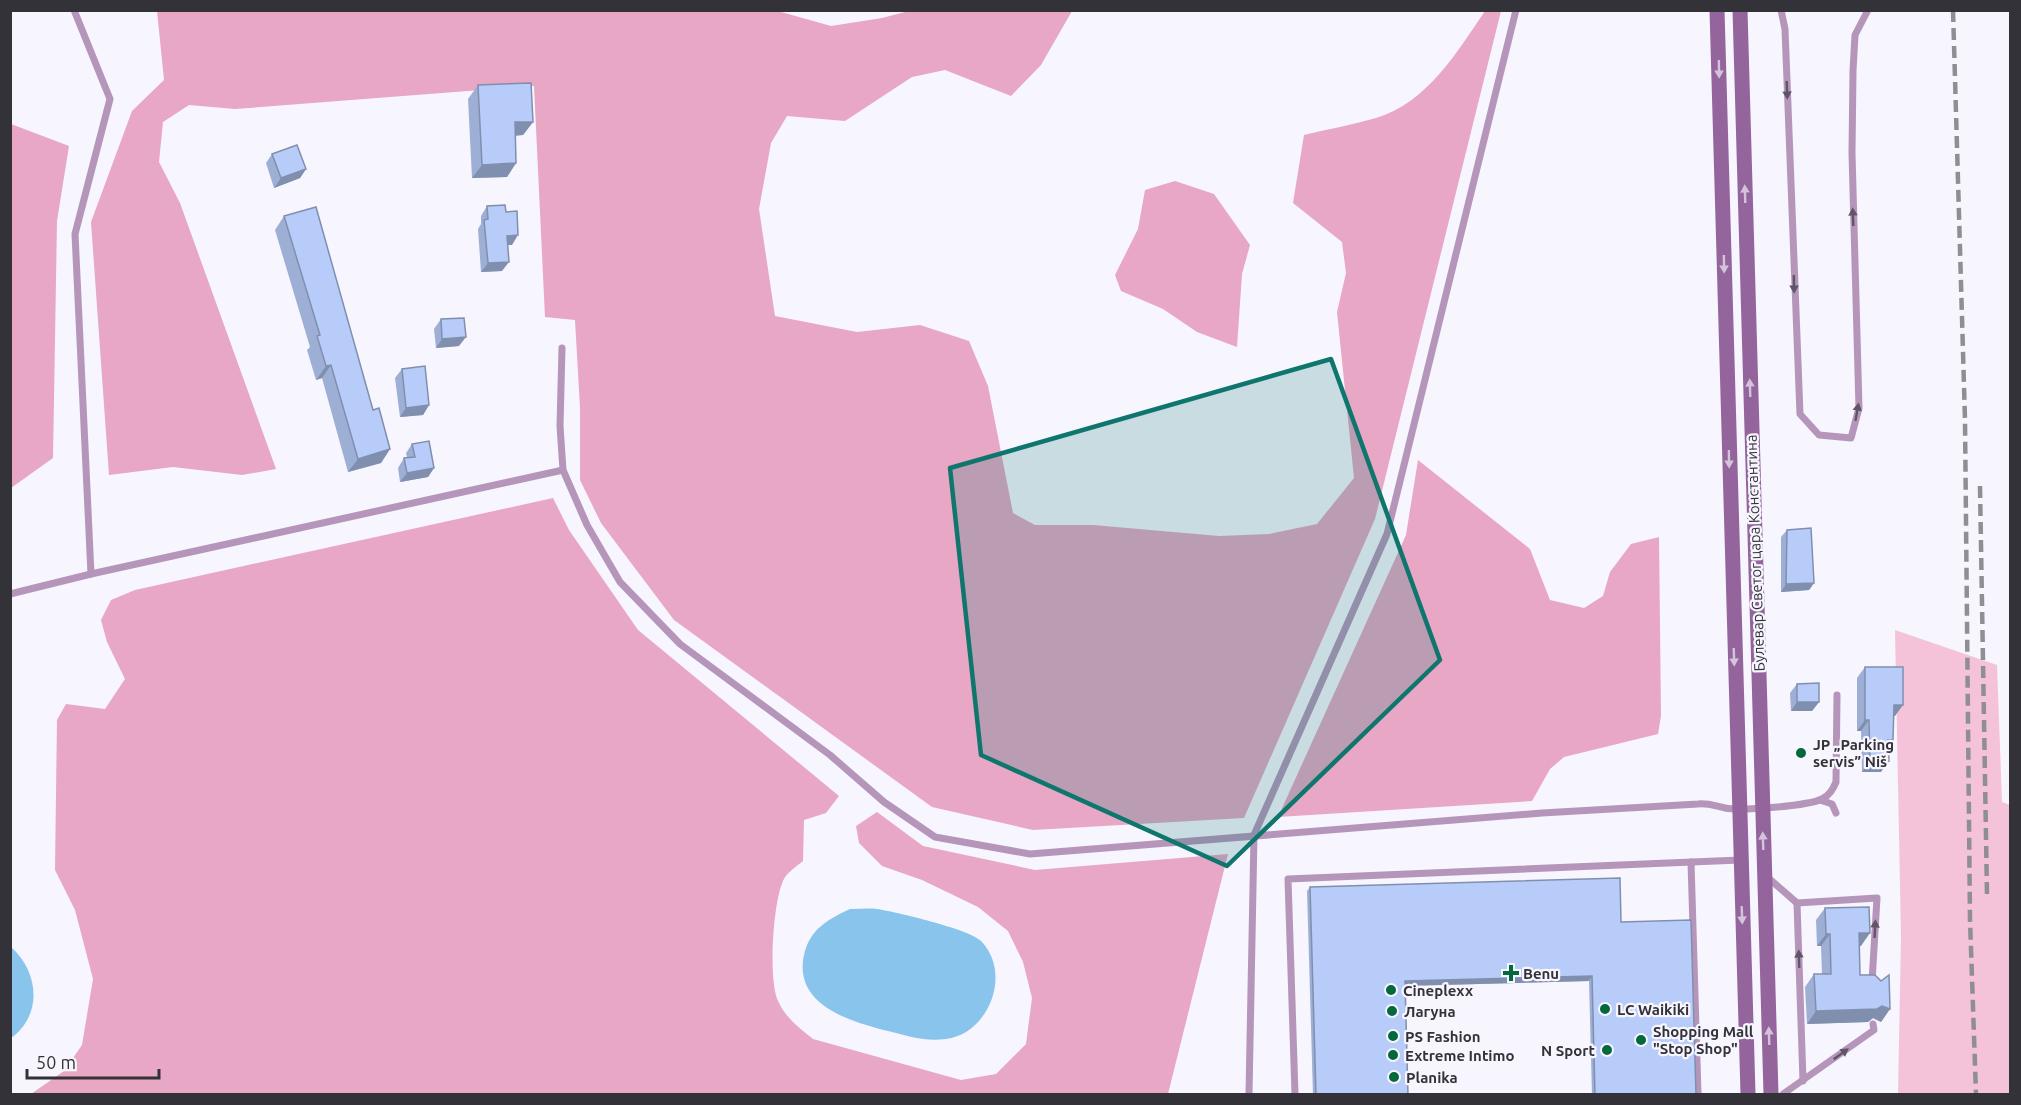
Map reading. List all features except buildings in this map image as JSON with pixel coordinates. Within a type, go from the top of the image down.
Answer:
[{"type":"main road","name":"Булевар Светог цара Константина","points":[[1717,10],[1748,1095]]},
{"type":"main road","name":"Булевар Светог цара Константина","points":[[1740,10],[1771,1095]]},
{"type":"lane","points":[[75,10],[110,99],[75,234],[91,574]]},
{"type":"lane","points":[[1249,1095],[1254,835],[1387,534],[1516,10]]},
{"type":"lane","points":[[1781,10],[1785,30],[1800,414],[1819,435],[1851,438],[1859,408],[1852,71],[1855,35],[1868,10]]},
{"type":"lane","points":[[562,348],[560,426],[563,470],[587,525],[620,582],[680,645],[830,755],[884,802],[935,837],[1030,854],[1254,835],[1676,805],[1714,803],[1726,808],[1761,808],[1820,800],[1831,793],[1836,782],[1837,695]]},
{"type":"lane","points":[[10,594],[563,470]]},
{"type":"lane","points":[[1820,800],[1832,804],[1836,813]]},
{"type":"lane","points":[[1295,1095],[1288,879],[1740,860]]},
{"type":"lane","points":[[1691,862],[1698,1095]]},
{"type":"lane","points":[[1764,875],[1797,903],[1877,898],[1872,988]]},
{"type":"lane","points":[[1797,903],[1803,1081]]},
{"type":"lane","points":[[1784,1095],[1874,1030],[1873,1024]]},
{"type":"highlighted area","points":[[1331,359],[1440,660],[1227,866],[981,755],[950,468]]},
{"type":"shaded area","points":[[774,10],[831,26],[909,11],[1072,11],[1041,65],[1011,96],[945,70],[912,77],[845,121],[787,116],[771,143],[759,209],[775,316],[857,332],[920,325],[969,341],[988,386],[1013,513],[1035,525],[1093,525],[1219,536],[1269,534],[1317,524],[1354,478],[1337,312],[1346,273],[1342,242],[1293,203],[1304,135],[1376,118],[1411,101],[1452,59],[1485,11],[1501,11],[1375,519],[1244,818],[1033,830],[932,807],[674,620],[601,523],[580,480],[580,408],[575,320],[545,317],[534,86],[235,109],[189,105],[163,122],[159,162],[180,203],[276,469],[242,475],[173,467],[109,475],[91,222],[132,111],[164,80],[157,11]]},
{"type":"shaded area","points":[[11,124],[69,146],[57,221],[53,458],[11,488]]},
{"type":"shaded area","points":[[1175,181],[1214,194],[1250,245],[1242,274],[1237,347],[1197,332],[1163,309],[1121,291],[1115,275],[1138,229],[1145,190]]},
{"type":"shaded area","points":[[1418,460],[1530,549],[1550,600],[1584,608],[1603,596],[1610,572],[1631,544],[1659,537],[1661,716],[1658,734],[1564,757],[1550,769],[1532,801],[1278,817],[1406,535]]},
{"type":"shaded area","points":[[553,498],[569,530],[638,630],[839,796],[826,813],[804,820],[803,861],[784,878],[774,923],[773,976],[778,1001],[798,1027],[813,1039],[961,1080],[996,1074],[1026,1044],[1032,998],[1023,962],[1008,931],[978,907],[922,880],[882,866],[859,843],[856,826],[877,812],[923,846],[1035,870],[1228,854],[1168,1094],[31,1094],[64,1071],[82,1045],[93,979],[75,910],[55,870],[57,720],[66,704],[105,709],[125,679],[107,642],[101,620],[111,600],[135,590]]},
{"type":"shaded area","points":[[1895,630],[1997,665],[2002,802],[2010,805],[2010,1094],[1898,1094],[1901,937]]},
{"type":"water","points":[[850,909],[877,909],[915,917],[962,931],[981,941],[990,954],[995,970],[995,985],[991,1001],[974,1026],[961,1035],[946,1039],[931,1040],[910,1037],[842,1016],[816,999],[807,987],[803,972],[804,955],[810,938],[821,926]]},
{"type":"water","points":[[11,947],[27,969],[34,993],[28,1018],[11,1038]]},
{"type":"railway","points":[[1953,10],[1965,420],[1970,920],[1976,1094]]},
{"type":"railway","points":[[1980,486],[1987,895]]},
{"type":"place","name":"JP „Parking servis” Niš","points":[[1801,753]]},
{"type":"place","name":"Benu","points":[[1511,973]]},
{"type":"place","name":"Cineplexx","points":[[1391,990]]},
{"type":"place","name":"LC Waikiki","points":[[1605,1009]]},
{"type":"place","name":"Лагуна","points":[[1392,1011]]},
{"type":"place","name":"PS Fashion","points":[[1393,1036]]},
{"type":"place","name":"Shopping Mall \"Stop Shop\"","points":[[1641,1040]]},
{"type":"place","name":"N Sport","points":[[1607,1050]]},
{"type":"place","name":"Extreme Intimo","points":[[1393,1055]]},
{"type":"place","name":"Planika","points":[[1394,1077]]}]
